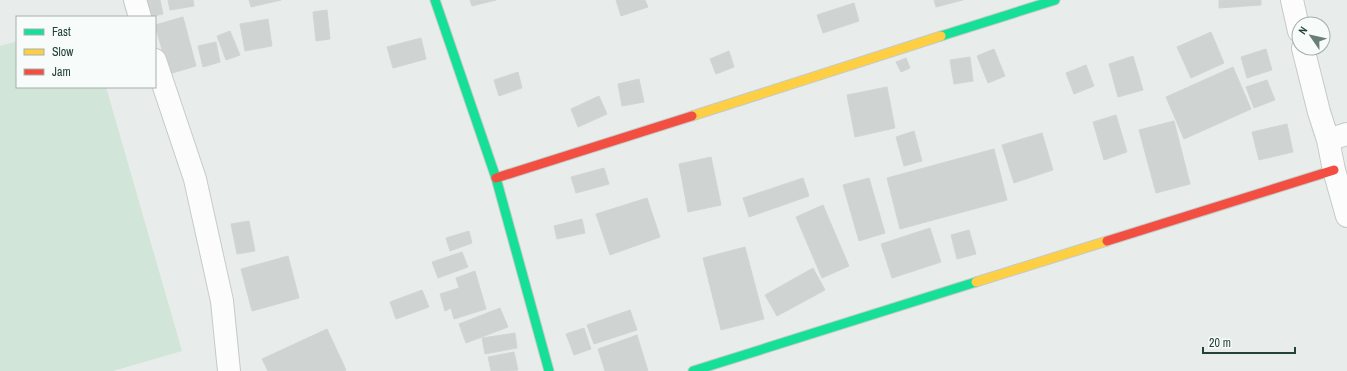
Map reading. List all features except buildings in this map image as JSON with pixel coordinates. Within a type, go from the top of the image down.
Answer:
[{"type":"street","points":[[135,0],[140,16]]},
{"type":"street","points":[[435,0],[496,178],[549,371]]},
{"type":"street","points":[[496,178],[1055,0]]},
{"type":"street","points":[[1292,0],[1296,16]]},
{"type":"street","points":[[1305,56],[1318,112],[1338,137],[1334,170],[1347,216]]},
{"type":"street","points":[[156,63],[195,179],[222,301],[230,371]]},
{"type":"street","points":[[693,371],[1334,170]]},
{"type":"green space","points":[[16,41],[16,88],[106,88],[182,351],[113,371],[0,371],[0,46]]},
{"type":"traffic: fast","points":[[435,0],[496,178],[549,371]]},
{"type":"traffic: fast","points":[[941,36],[1055,0]]},
{"type":"traffic: fast","points":[[693,371],[976,282]]},
{"type":"traffic: slow","points":[[692,116],[941,36]]},
{"type":"traffic: slow","points":[[976,282],[1107,241]]},
{"type":"traffic: jam","points":[[496,178],[692,116]]},
{"type":"traffic: jam","points":[[1107,241],[1334,170]]}]
